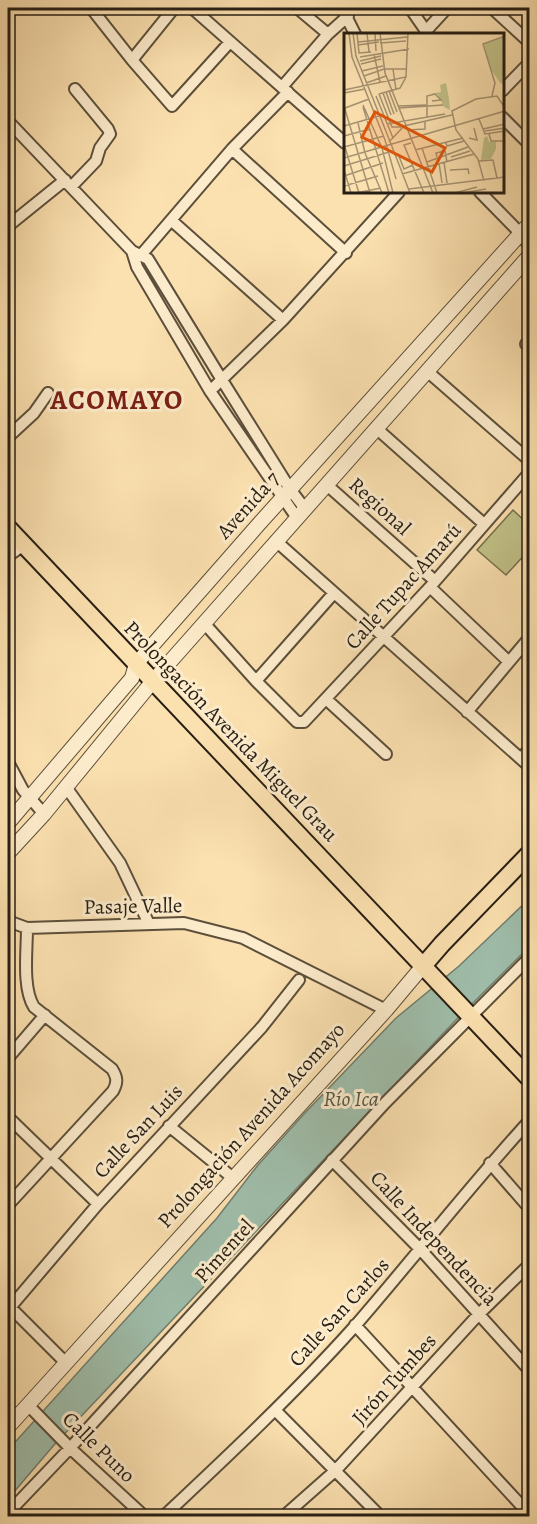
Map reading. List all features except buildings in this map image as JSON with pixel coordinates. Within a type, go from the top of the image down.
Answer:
[{"type":"main road","name":"Prolongación Avenida Miguel Grau","points":[[8,528],[530,1079]]},
{"type":"main road","name":"Prolongación Avenida Acomayo","points":[[428,972],[530,853]]},
{"type":"street","points":[[91,8],[172,106],[230,42]]},
{"type":"street","points":[[132,60],[174,8]]},
{"type":"street","points":[[192,8],[344,142]]},
{"type":"street","points":[[297,8],[328,34]]},
{"type":"street","points":[[410,8],[427,33],[447,8]]},
{"type":"street","points":[[492,8],[530,43]]},
{"type":"street","points":[[136,253],[171,220],[285,89],[345,11]]},
{"type":"street","points":[[345,11],[355,33]]},
{"type":"street","points":[[504,89],[530,62]]},
{"type":"street","points":[[8,226],[68,184],[96,161],[100,148],[110,134],[75,89]]},
{"type":"street","points":[[504,119],[530,145]]},
{"type":"street","points":[[8,121],[136,253],[148,259],[222,380],[286,494]]},
{"type":"street","points":[[232,149],[346,252]]},
{"type":"street","points":[[210,391],[283,320],[397,194]]},
{"type":"street","points":[[482,194],[525,228],[530,247]]},
{"type":"street","points":[[171,220],[283,320]]},
{"type":"street","name":"Avenida 7","points":[[8,823],[132,678],[136,664],[525,228]]},
{"type":"street","points":[[136,253],[137,267],[210,391],[301,514]]},
{"type":"street","points":[[8,853],[44,814],[153,681],[530,255]]},
{"type":"street","points":[[427,371],[530,461]]},
{"type":"street","points":[[8,437],[34,413],[48,393]]},
{"type":"street","points":[[376,428],[484,524]]},
{"type":"street","name":"Calle Tupac Amarú","points":[[256,681],[297,722],[301,723],[384,638],[528,477]]},
{"type":"street","name":"Regional","points":[[327,484],[433,584],[509,662]]},
{"type":"street","points":[[276,541],[530,767]]},
{"type":"street","points":[[8,556],[24,545]]},
{"type":"street","points":[[204,623],[256,681],[334,593]]},
{"type":"street","points":[[467,712],[528,642]]},
{"type":"street","points":[[326,699],[386,754]]},
{"type":"street","points":[[520,759],[530,748]]},
{"type":"street","points":[[8,762],[29,799],[44,814]]},
{"type":"street","points":[[66,787],[120,864],[149,924]]},
{"type":"street","name":"Pasaje Valle","points":[[8,921],[27,928],[184,922],[243,938],[386,1010]]},
{"type":"street","points":[[8,1205],[113,1091],[117,1081],[112,1069],[34,1006],[28,993],[27,928]]},
{"type":"street","name":"Pimentel","points":[[8,1514],[67,1444],[384,1102],[468,1014],[530,957]]},
{"type":"street","name":"Prolongación Avenida Acomayo","points":[[8,1427],[32,1409],[66,1363],[233,1178],[386,1010],[428,972]]},
{"type":"street","name":"Calle San Luis","points":[[8,1308],[98,1204],[262,1027],[299,980]]},
{"type":"street","points":[[8,1058],[45,1015]]},
{"type":"street","points":[[8,1117],[98,1204]]},
{"type":"street","name":"Calle San Carlos","points":[[164,1516],[276,1411],[356,1325],[421,1250],[490,1163],[530,1120]]},
{"type":"street","points":[[169,1126],[233,1178]]},
{"type":"street","name":"Calle Independencia","points":[[332,1160],[421,1250],[530,1371]]},
{"type":"street","points":[[490,1163],[530,1209]]},
{"type":"street","name":"Jirón Tumbes","points":[[284,1516],[336,1470],[479,1314],[530,1264]]},
{"type":"street","points":[[8,1308],[66,1363]]},
{"type":"street","points":[[356,1325],[530,1515]]},
{"type":"street","name":"Calle Puno","points":[[32,1409],[144,1516]]},
{"type":"street","points":[[276,1411],[380,1516]]},
{"type":"green space","points":[[513,510],[529,525],[529,550],[506,575],[477,550]]},
{"type":"water","name":"Río Ica","points":[[529,899],[529,947],[454,1022],[54,1445],[8,1499],[8,1450],[217,1218],[258,1165],[303,1115],[396,1018],[459,966]]},
{"type":"district","name":"ACOMAYO","points":[[117,400]]}]
